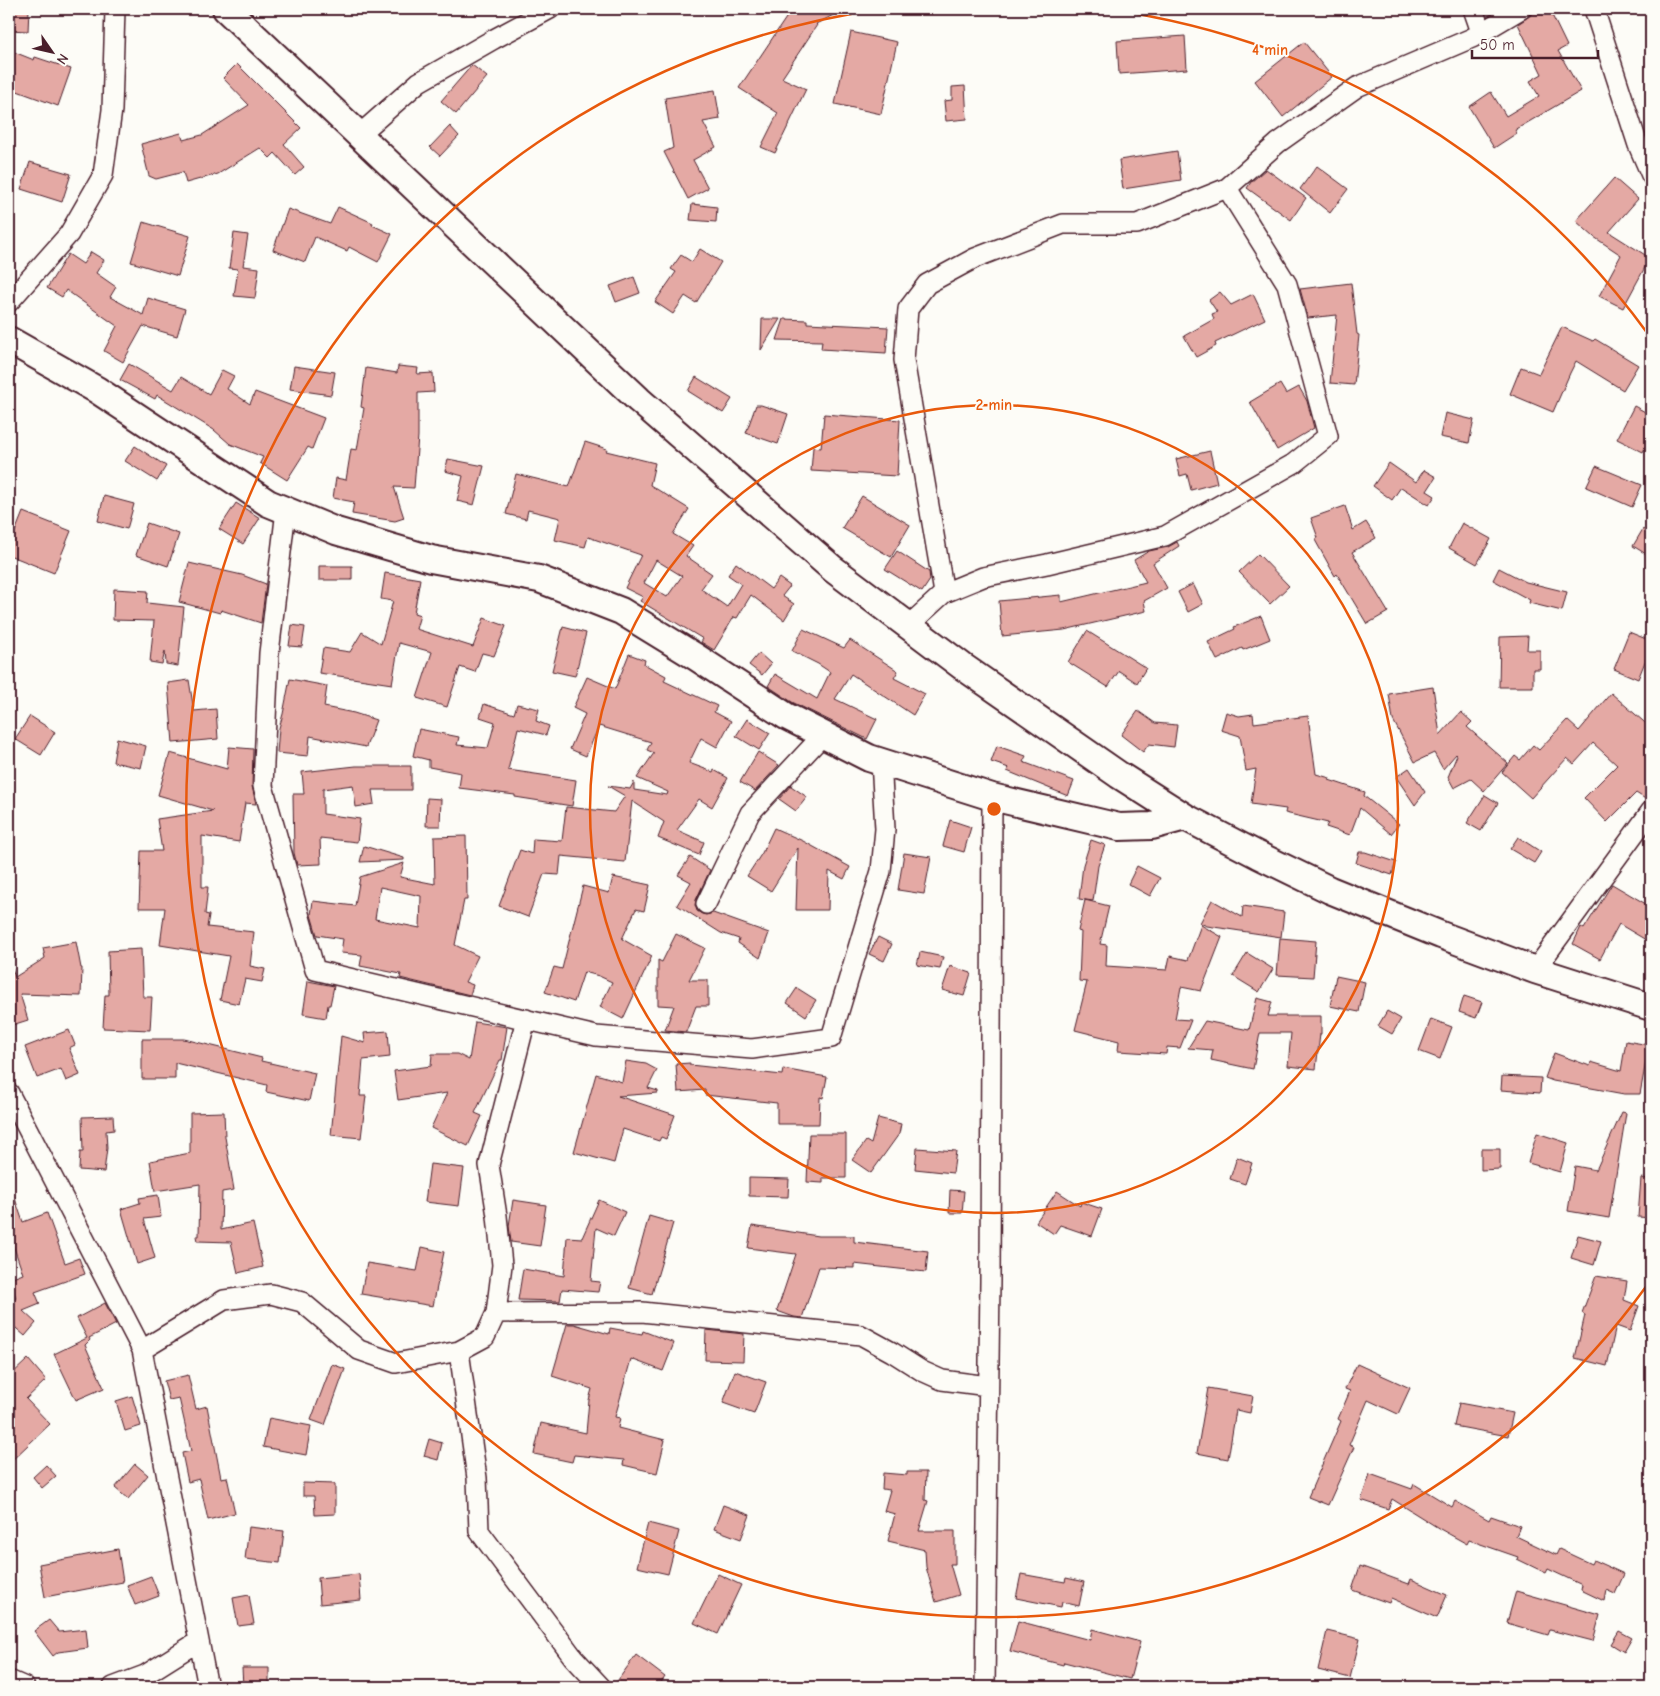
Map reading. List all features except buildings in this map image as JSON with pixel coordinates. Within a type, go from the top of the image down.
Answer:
[{"type":"main road","points":[[226,9],[646,406],[833,569],[962,666],[1119,776],[1185,817],[1330,890],[1440,935],[1535,970],[1651,1007]]},
{"type":"main road","points":[[9,340],[97,390],[268,503],[336,531],[431,559],[539,579],[621,611],[786,716],[869,758],[992,797],[1119,828],[1152,826],[1185,817]]},
{"type":"street","points":[[9,302],[70,234],[103,175],[112,110],[115,9]]},
{"type":"street","points":[[359,135],[419,82],[550,9]]},
{"type":"street","points":[[1474,9],[1481,32]]},
{"type":"street","points":[[944,593],[904,360],[908,309],[927,284],[975,258],[1063,224],[1138,224],[1226,188],[1278,143],[1357,87],[1472,38],[1521,9]]},
{"type":"street","points":[[1594,9],[1638,145],[1651,175]]},
{"type":"street","points":[[908,626],[944,593],[983,577],[1165,536],[1293,464],[1328,436],[1287,284],[1226,188]]},
{"type":"street","points":[[286,510],[269,653],[263,786],[315,970],[596,1036],[752,1049],[831,1038],[881,871],[885,829],[881,761]]},
{"type":"street","points":[[706,904],[750,812],[823,735]]},
{"type":"street","points":[[985,1687],[992,797]]},
{"type":"street","points":[[1535,970],[1651,811]]},
{"type":"street","points":[[142,1350],[224,1300],[272,1294],[302,1302],[359,1350],[396,1363],[459,1350],[484,1337],[496,1313],[502,1265],[489,1166],[526,1019]]},
{"type":"street","points":[[9,1093],[142,1350],[208,1687]]},
{"type":"street","points":[[496,1313],[642,1312],[861,1335],[892,1352],[922,1372],[942,1380],[988,1386]]},
{"type":"street","points":[[459,1350],[477,1478],[479,1532],[573,1657],[601,1687]]},
{"type":"street","points":[[113,1687],[145,1675],[199,1641]]},
{"type":"street","points":[[9,1680],[25,1687]]}]
